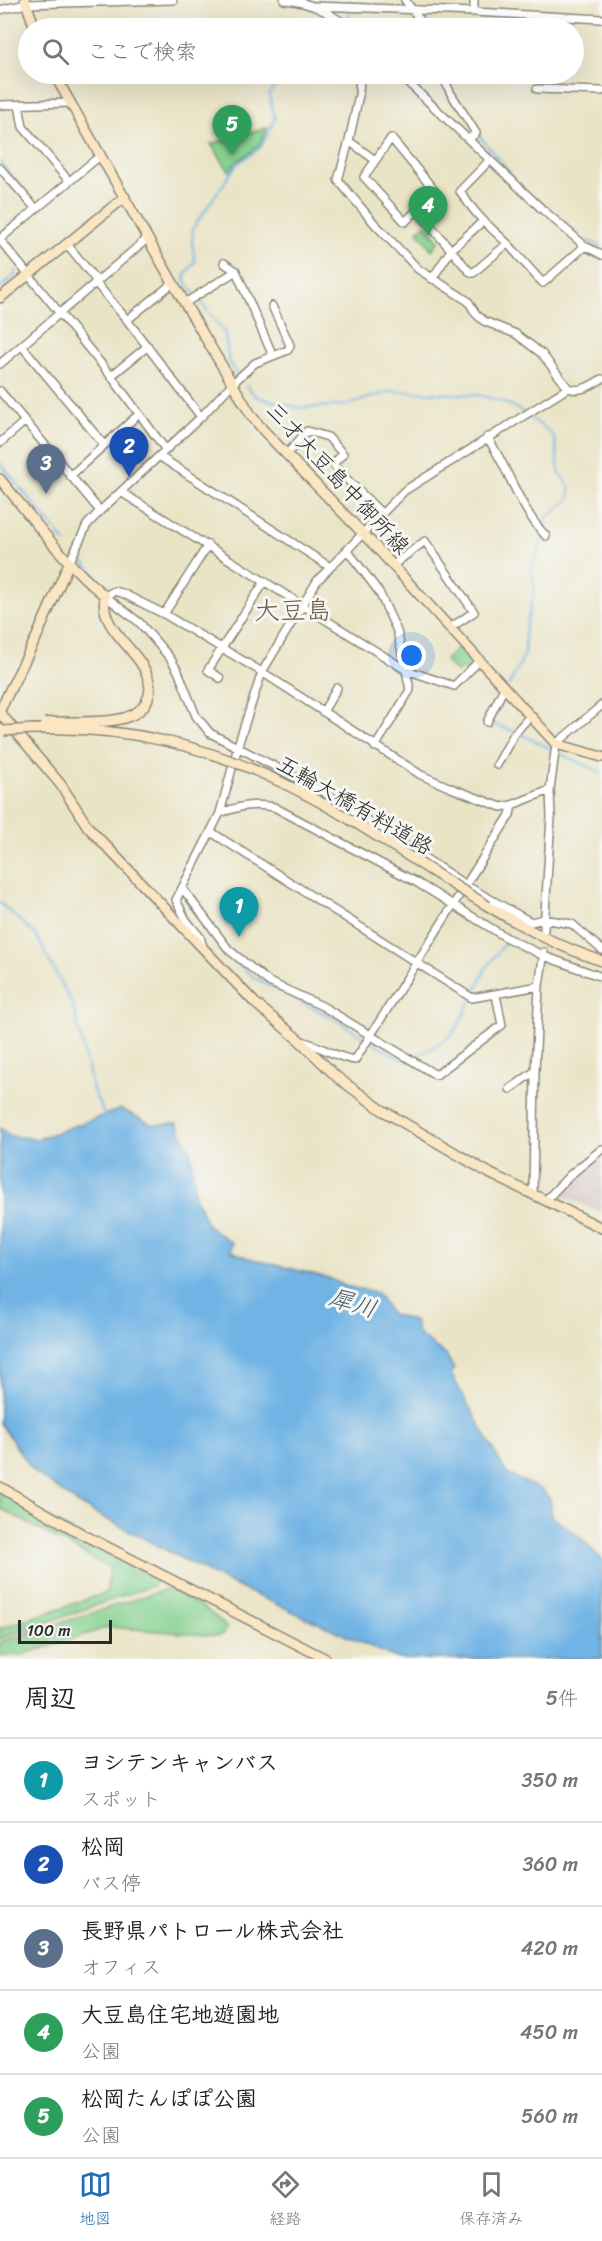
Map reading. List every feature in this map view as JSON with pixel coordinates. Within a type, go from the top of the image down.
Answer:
[{"type":"main road","points":[[26,2],[32,18]]},
{"type":"main road","name":"三才大豆島中御所線","points":[[60,84],[173,283],[257,423],[393,565],[556,744]]},
{"type":"main road","points":[[0,298],[125,197]]},
{"type":"main road","points":[[0,479],[69,563],[105,596],[104,614],[143,665],[149,678],[150,689],[146,705],[130,717],[117,720],[50,722],[2,732]]},
{"type":"main road","points":[[69,563],[0,712],[61,785],[88,827],[255,1003],[299,1040],[338,1078],[382,1110],[491,1174],[602,1227]]},
{"type":"main road","name":"五輪大橋有料道路","points":[[2,732],[55,728],[106,730],[161,740],[213,754],[264,774],[317,800],[536,934],[602,961]]},
{"type":"main road","points":[[556,744],[602,757]]},
{"type":"main road","points":[[0,1487],[92,1539],[326,1659]]},
{"type":"street","points":[[0,10],[26,2],[173,0]]},
{"type":"street","points":[[284,0],[414,11],[584,18]]},
{"type":"street","points":[[405,0],[418,18]]},
{"type":"street","points":[[474,0],[474,12]]},
{"type":"street","points":[[311,3],[334,18]]},
{"type":"street","points":[[584,18],[602,19]]},
{"type":"street","points":[[359,84],[357,106],[338,180],[374,223],[418,269],[468,301],[476,314],[484,321],[516,334],[542,354],[568,388],[575,391],[602,379]]},
{"type":"street","points":[[410,84],[585,246],[602,255]]},
{"type":"street","points":[[446,84],[476,133],[469,139]]},
{"type":"street","points":[[537,89],[602,91]]},
{"type":"street","points":[[0,105],[71,103]]},
{"type":"street","points":[[19,105],[23,127],[69,182]]},
{"type":"street","points":[[391,138],[434,190],[417,210],[405,222],[364,177],[391,138]]},
{"type":"street","points":[[349,141],[375,160]]},
{"type":"street","points":[[101,155],[0,240],[111,376],[165,450]]},
{"type":"street","points":[[490,160],[460,191],[482,222],[507,244],[543,283],[585,246]]},
{"type":"street","points":[[0,168],[36,209]]},
{"type":"street","points":[[417,210],[473,273],[507,244]]},
{"type":"street","points":[[432,279],[451,250],[482,222]]},
{"type":"street","points":[[0,364],[148,238]]},
{"type":"street","points":[[67,244],[201,417]]},
{"type":"street","points":[[224,263],[236,270],[273,356]]},
{"type":"street","points":[[185,303],[236,270]]},
{"type":"street","points":[[127,320],[173,283]]},
{"type":"street","points":[[69,563],[87,525],[100,512],[255,363],[288,350],[290,345],[272,306]]},
{"type":"street","points":[[22,346],[104,445]]},
{"type":"street","points":[[111,376],[148,346]]},
{"type":"street","points":[[203,950],[200,937],[186,921],[176,900],[220,813],[262,672],[317,581],[404,491],[568,388]]},
{"type":"street","points":[[0,391],[100,512]]},
{"type":"street","points":[[70,476],[139,414]]},
{"type":"street","points":[[0,442],[24,422]]},
{"type":"street","points":[[287,453],[308,431],[328,436],[343,454],[333,464],[351,485],[358,489],[381,513]]},
{"type":"street","points":[[487,437],[533,522],[544,534]]},
{"type":"street","points":[[159,456],[330,567]]},
{"type":"street","points":[[121,492],[406,670],[454,686],[479,661]]},
{"type":"street","points":[[393,565],[425,541],[474,612],[450,628]]},
{"type":"street","points":[[164,614],[208,545]]},
{"type":"street","points":[[347,549],[380,592],[397,631],[410,690],[375,747]]},
{"type":"street","points":[[220,678],[208,670],[265,581]]},
{"type":"street","points":[[550,790],[501,807],[421,775],[262,672],[164,614],[122,593],[114,591],[105,596],[140,623],[170,658],[178,671],[200,724],[215,736],[324,792],[467,886],[531,922],[544,919],[572,924],[602,950]]},
{"type":"street","points":[[322,712],[338,688]]},
{"type":"street","points":[[487,722],[504,688]]},
{"type":"street","points":[[544,930],[551,817],[550,790],[556,744],[602,705]]},
{"type":"street","points":[[496,765],[516,733],[530,716]]},
{"type":"street","points":[[220,813],[257,803],[274,807],[416,882],[507,938],[602,977]]},
{"type":"street","points":[[299,1040],[355,1060],[467,886],[510,816],[512,805]]},
{"type":"street","points":[[211,832],[472,998],[539,986]]},
{"type":"street","points":[[183,889],[222,942],[269,982],[322,1006],[436,1075],[502,1025],[496,995]]},
{"type":"street","points":[[533,1193],[535,1071],[539,986],[544,954]]},
{"type":"street","points":[[510,1089],[535,1071]]},
{"type":"street","points":[[546,1200],[570,1175],[602,1149]]},
{"type":"shaded area","points":[[602,1154],[602,1213],[557,1193]]},
{"type":"green space","points":[[267,128],[259,146],[235,163],[229,171],[211,144]]},
{"type":"green space","points":[[426,224],[439,241],[432,250],[418,231]]},
{"type":"green space","points":[[461,645],[475,663],[465,671],[462,668],[457,673],[445,660]]},
{"type":"green space","points":[[0,1491],[158,1579],[154,1585],[0,1639],[0,1628],[106,1593],[110,1568],[0,1508]]},
{"type":"green space","points":[[167,1589],[191,1600],[213,1615],[226,1627],[225,1633],[219,1636],[109,1627],[22,1655],[0,1656],[0,1642]]},
{"type":"water","name":"犀川","points":[[121,1109],[153,1125],[177,1123],[191,1152],[195,1196],[208,1226],[232,1243],[231,1251],[248,1258],[329,1278],[345,1286],[377,1293],[391,1314],[414,1321],[418,1334],[446,1355],[454,1369],[451,1374],[507,1474],[542,1490],[550,1499],[552,1516],[581,1538],[602,1560],[602,1659],[398,1659],[225,1581],[80,1505],[33,1471],[0,1423],[0,1128],[11,1136],[38,1139]]},
{"type":"waterway","points":[[349,18],[350,0]]},
{"type":"waterway","points":[[237,375],[229,362],[225,334],[185,281],[185,275],[195,262],[192,242],[193,228],[237,164],[260,148],[275,119],[269,94],[279,84]]},
{"type":"waterway","points":[[477,133],[514,178]]},
{"type":"waterway","points":[[0,162],[23,189]]},
{"type":"waterway","points":[[535,198],[577,234]]},
{"type":"waterway","points":[[3,233],[32,208]]},
{"type":"waterway","points":[[5,239],[20,257]]},
{"type":"waterway","points":[[589,241],[602,247]]},
{"type":"waterway","points":[[0,288],[15,275],[16,270]]},
{"type":"waterway","points":[[246,386],[257,397],[300,408],[347,405],[391,391],[478,395],[501,401],[518,409],[550,432],[555,440],[559,472],[570,488],[569,500],[546,518],[545,531]]},
{"type":"waterway","points":[[0,463],[66,543]]},
{"type":"waterway","points":[[509,685],[525,654],[525,629],[535,589],[531,568],[544,537]]},
{"type":"waterway","points":[[81,559],[98,579]]},
{"type":"waterway","points":[[503,698],[491,723],[521,734],[551,749]]},
{"type":"waterway","points":[[561,754],[602,773]]},
{"type":"waterway","points":[[184,897],[221,947],[253,977],[331,1017],[364,1037]]},
{"type":"waterway","points":[[0,903],[36,935],[73,1006],[93,1090],[105,1116]]},
{"type":"waterway","points":[[474,994],[486,968],[504,944]]},
{"type":"waterway","points":[[414,1058],[443,1041],[455,1030],[471,1000]]},
{"type":"waterway","points":[[372,1042],[405,1062]]},
{"type":"place","name":"松岡たんぽぽ公園","points":[[232,155]]},
{"type":"place","name":"大豆島住宅地遊園地","points":[[428,236]]},
{"type":"place","name":"松岡","points":[[129,477]]},
{"type":"place","name":"長野県パトロール株式会社","points":[[46,494]]},
{"type":"place","name":"ヨシテンキャンバス","points":[[239,937]]},
{"type":"district","name":"大豆島","points":[[293,610]]}]
